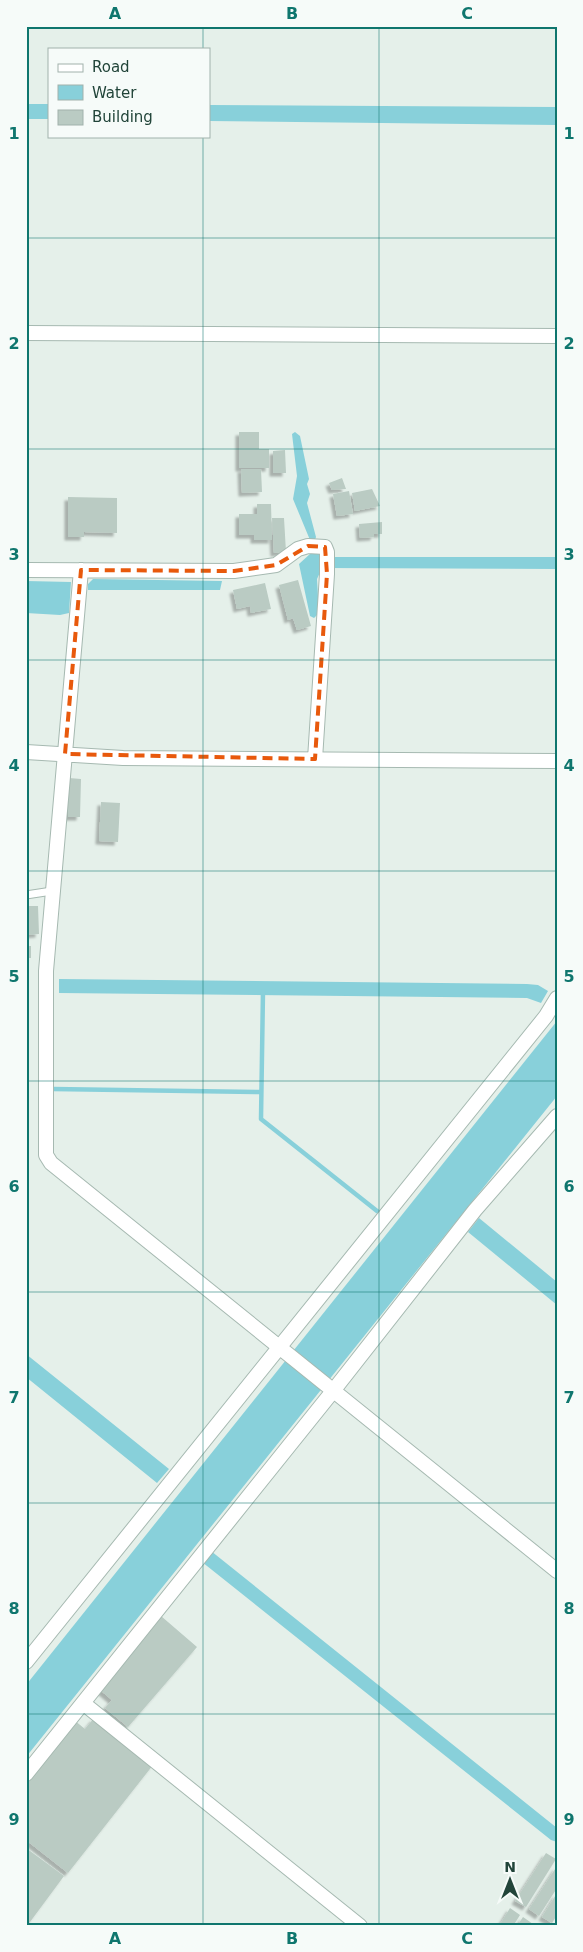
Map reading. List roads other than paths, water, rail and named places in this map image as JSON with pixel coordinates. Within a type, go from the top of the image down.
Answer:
[{"type":"street","points":[[26,334],[557,336]]},
{"type":"street","points":[[26,570],[234,571],[276,565],[298,549],[318,548],[327,574],[315,759]]},
{"type":"street","points":[[81,570],[56,874],[52,891],[46,971],[46,1155],[51,1162],[557,1571]]},
{"type":"street","points":[[26,752],[123,758],[557,761]]},
{"type":"street","points":[[27,1659],[282,1350],[540,1024],[557,998]]},
{"type":"street","points":[[26,1774],[475,1210],[557,1116]]},
{"type":"street","points":[[83,1703],[360,1926]]},
{"type":"lane","points":[[26,896],[52,891]]},
{"type":"water","points":[[26,104],[48,104],[48,119],[26,119]]},
{"type":"water","points":[[210,105],[557,107],[557,125],[210,121]]},
{"type":"water","points":[[295,432],[300,436],[309,479],[307,484],[310,494],[307,503],[316,537],[316,545],[322,557],[557,557],[557,569],[322,568],[317,579],[319,613],[314,618],[310,616],[299,564],[311,553],[310,540],[293,499],[297,476],[292,434]]},
{"type":"water","points":[[93,579],[222,581],[220,590],[88,590],[88,584]]},
{"type":"water","points":[[26,581],[71,582],[69,613],[60,615],[26,613]]},
{"type":"water","points":[[59,979],[527,984],[538,985],[548,991],[541,1003],[527,998],[59,993]]},
{"type":"water","points":[[557,1021],[557,1096],[26,1757],[26,1685]]},
{"type":"water","points":[[479,1218],[557,1282],[557,1305],[468,1232]]},
{"type":"water","points":[[26,1354],[169,1469],[157,1483],[26,1377]]},
{"type":"water","points":[[211,1551],[557,1828],[557,1842],[551,1840],[202,1562]]},
{"type":"waterway","points":[[263,991],[261,1119],[377,1211]]},
{"type":"waterway","points":[[53,1089],[261,1092]]}]
